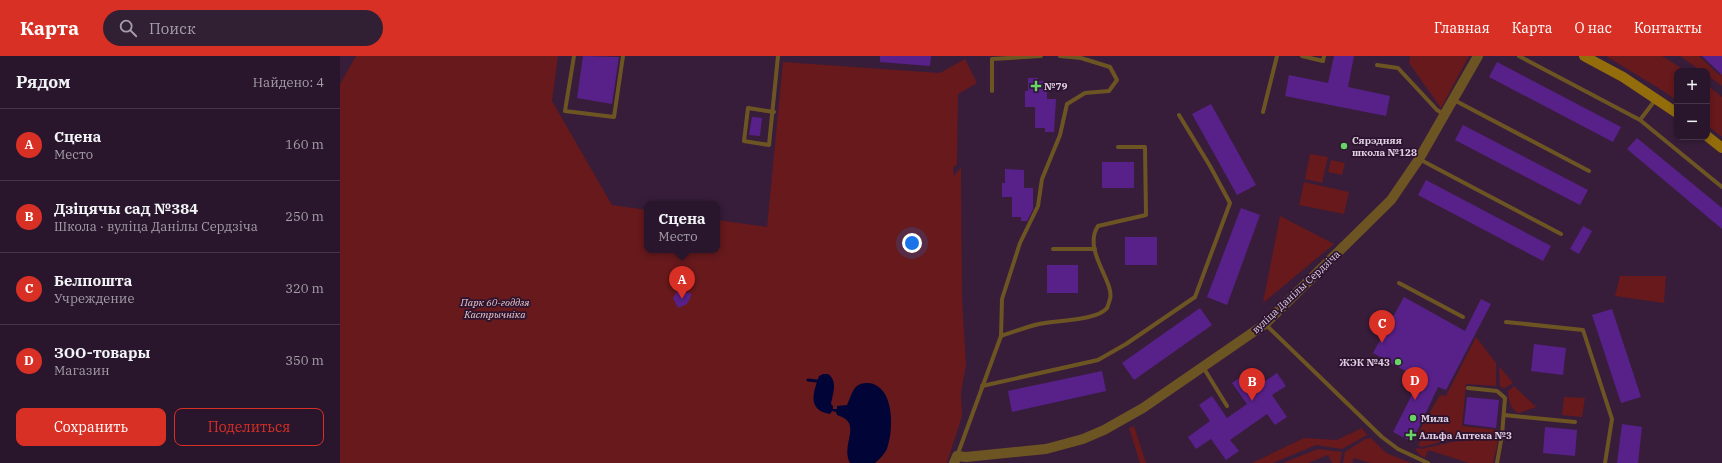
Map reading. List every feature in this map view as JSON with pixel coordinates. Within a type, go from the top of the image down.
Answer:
[{"type":"main road","points":[[1587,57],[1623,77],[1674,111]]},
{"type":"main road","points":[[1710,138],[1722,148]]},
{"type":"street","name":"вуліца Данілы Сердзіча","points":[[956,459],[1046,449],[1083,439],[1104,430],[1143,408],[1265,324],[1391,200],[1419,159],[1478,56]]},
{"type":"lane","points":[[574,56],[565,110],[614,117],[623,56]]},
{"type":"lane","points":[[774,112],[748,108],[744,141],[770,145],[774,112],[778,56]]},
{"type":"lane","points":[[992,92],[992,59],[1041,56]]},
{"type":"lane","points":[[956,459],[1001,336],[1002,299],[1020,243],[1038,206],[1042,179],[1060,135],[1067,104],[1085,93],[1109,91],[1117,80],[1110,67],[1081,58],[1060,56]]},
{"type":"lane","points":[[1263,112],[1277,56]]},
{"type":"lane","points":[[1302,56],[1323,61],[1324,56]]},
{"type":"lane","points":[[1519,56],[1640,120],[1722,187]]},
{"type":"lane","points":[[1378,65],[1398,68],[1437,110],[1445,115]]},
{"type":"lane","points":[[1640,120],[1656,99]]},
{"type":"lane","points":[[1453,100],[1589,171]]},
{"type":"lane","points":[[982,386],[1098,360],[1126,344],[1195,297],[1230,203],[1210,166],[1179,115]]},
{"type":"lane","points":[[1001,336],[1039,324],[1096,315],[1107,308],[1111,297],[1098,264],[1094,232],[1098,226],[1146,215],[1145,147],[1118,147]]},
{"type":"lane","points":[[1419,159],[1561,234]]},
{"type":"lane","points":[[1053,249],[1095,249]]},
{"type":"lane","points":[[1399,283],[1463,317]]},
{"type":"lane","points":[[1506,322],[1583,330],[1612,419],[1605,463]]},
{"type":"lane","points":[[1265,324],[1382,437],[1398,449],[1428,463]]},
{"type":"lane","points":[[1203,367],[1227,406]]},
{"type":"lane","points":[[1468,388],[1498,391],[1505,398],[1497,463]]},
{"type":"lane","points":[[1504,415],[1575,422]]},
{"type":"green space","name":"Парк 60-годдзя Кастрычніка","points":[[356,56],[558,56],[552,101],[612,205],[644,210],[644,253],[720,253],[720,220],[767,227],[783,62],[940,73],[965,59],[977,83],[958,94],[957,164],[953,168],[954,176],[961,167],[962,299],[966,365],[961,392],[962,416],[947,463],[340,463],[340,84]]},
{"type":"green space","points":[[1410,56],[1469,56],[1441,108],[1409,63]]},
{"type":"green space","points":[[1606,56],[1662,56],[1681,68],[1674,68],[1674,99]]},
{"type":"green space","points":[[1680,56],[1699,56],[1719,75],[1722,73],[1722,86],[1710,77],[1710,68],[1697,68]]},
{"type":"green space","points":[[1710,87],[1722,97],[1722,137],[1710,127]]},
{"type":"green space","points":[[1310,154],[1328,157],[1322,183],[1305,179]]},
{"type":"green space","points":[[1331,160],[1345,163],[1342,175],[1328,172]]},
{"type":"green space","points":[[1304,182],[1349,192],[1344,214],[1299,205]]},
{"type":"green space","points":[[1280,216],[1334,244],[1263,303]]},
{"type":"green space","points":[[1620,276],[1666,276],[1664,303],[1615,296]]},
{"type":"green space","points":[[1476,337],[1496,363],[1496,386],[1466,384],[1462,426],[1499,430],[1499,434],[1452,439],[1422,447],[1418,445],[1423,436],[1417,435],[1440,395],[1446,396]]},
{"type":"green space","points":[[1499,366],[1513,383],[1505,388],[1500,387]]},
{"type":"green space","points":[[1514,386],[1536,407],[1519,413],[1513,409],[1510,404],[1508,391]]},
{"type":"green space","points":[[1564,397],[1585,398],[1582,417],[1562,415]]},
{"type":"green space","points":[[1134,426],[1146,463],[1140,463],[1129,428]]},
{"type":"green space","points":[[1362,428],[1367,435],[1342,449],[1316,445],[1273,463],[1252,463],[1304,438],[1337,440]]},
{"type":"green space","points":[[1499,437],[1493,463],[1469,463],[1428,450],[1425,458],[1416,450],[1416,448],[1421,449],[1452,442]]},
{"type":"green space","points":[[1371,438],[1386,453],[1411,463],[1370,463],[1354,458],[1352,463],[1343,463],[1345,452],[1365,439]]},
{"type":"green space","points":[[1318,449],[1342,452],[1340,463],[1332,463],[1328,455],[1308,463],[1283,463]]},
{"type":"shaded area","points":[[828,374],[833,380],[834,388],[831,404],[833,409],[837,409],[837,406],[847,405],[856,387],[861,384],[868,383],[877,386],[888,400],[891,421],[889,441],[887,449],[875,463],[850,463],[848,456],[850,435],[849,423],[837,415],[836,412],[832,411],[830,414],[823,412],[815,405],[815,389],[819,376]]},
{"type":"building","points":[[583,56],[619,57],[612,104],[577,98]]},
{"type":"building","points":[[880,56],[931,56],[930,66],[880,62]]},
{"type":"building","points":[[1334,56],[1354,56],[1348,87],[1390,96],[1386,116],[1285,96],[1289,75],[1328,83]]},
{"type":"building","points":[[1702,56],[1722,56],[1722,75]]},
{"type":"building","points":[[1497,62],[1621,127],[1613,142],[1489,77]]},
{"type":"building","points":[[1028,78],[1038,78],[1038,81],[1047,81],[1047,99],[1056,99],[1054,132],[1045,132],[1045,128],[1035,128],[1035,107],[1025,107],[1025,91],[1028,91]]},
{"type":"building","points":[[1211,104],[1256,185],[1237,195],[1192,114]]},
{"type":"building","points":[[752,117],[762,118],[760,136],[749,135]]},
{"type":"building","points":[[1463,125],[1588,190],[1580,205],[1455,140]]},
{"type":"building","points":[[1637,138],[1722,208],[1722,229],[1627,149]]},
{"type":"building","points":[[1102,162],[1134,162],[1134,188],[1102,188]]},
{"type":"building","points":[[1005,169],[1024,170],[1024,188],[1033,188],[1033,209],[1027,221],[1021,221],[1021,217],[1012,217],[1012,197],[1002,197],[1002,183],[1005,183]]},
{"type":"building","points":[[1426,180],[1551,246],[1543,261],[1418,195]]},
{"type":"building","points":[[1241,208],[1260,215],[1227,305],[1207,297]]},
{"type":"building","points":[[1583,226],[1592,231],[1579,254],[1570,249]]},
{"type":"building","points":[[1125,237],[1157,237],[1157,265],[1125,265]]},
{"type":"building","points":[[1047,265],[1078,265],[1078,293],[1047,293]]},
{"type":"building","points":[[678,290],[692,294],[687,304],[678,308],[673,298]]},
{"type":"building","points":[[1404,297],[1465,331],[1481,299],[1491,304],[1446,390],[1438,387],[1412,442],[1393,432],[1420,379],[1373,353]]},
{"type":"building","points":[[1200,308],[1212,325],[1134,380],[1122,363]]},
{"type":"building","points":[[1612,309],[1641,397],[1621,403],[1592,315]]},
{"type":"building","points":[[1534,344],[1566,348],[1563,375],[1531,371]]},
{"type":"building","points":[[1102,371],[1106,391],[1012,412],[1008,391]]},
{"type":"building","points":[[1277,373],[1286,386],[1272,395],[1287,417],[1275,425],[1267,414],[1230,440],[1239,451],[1226,460],[1211,439],[1196,449],[1188,437],[1210,421],[1199,405],[1212,396],[1227,418],[1247,404],[1232,383],[1245,374],[1255,388]]},
{"type":"building","points":[[1467,397],[1499,400],[1496,428],[1464,424]]},
{"type":"building","points":[[1622,424],[1642,427],[1638,463],[1617,463]]},
{"type":"building","points":[[1545,427],[1577,430],[1575,456],[1543,453]]},
{"type":"waterway","points":[[808,380],[817,381]]},
{"type":"place","name":"№79","points":[[1036,86]]},
{"type":"place","name":"Сярэдняя школа №128","points":[[1344,146]]},
{"type":"place","name":"Сцена","points":[[682,299]]},
{"type":"place","name":"Белпошта","points":[[1382,343]]},
{"type":"place","name":"ЖЭК №43","points":[[1398,362]]},
{"type":"place","name":"ЗОО-товары","points":[[1415,400]]},
{"type":"place","name":"Дзіцячы сад №384","points":[[1252,401]]},
{"type":"place","name":"Мила","points":[[1413,418]]},
{"type":"place","name":"Альфа Аптека №3","points":[[1411,435]]}]
